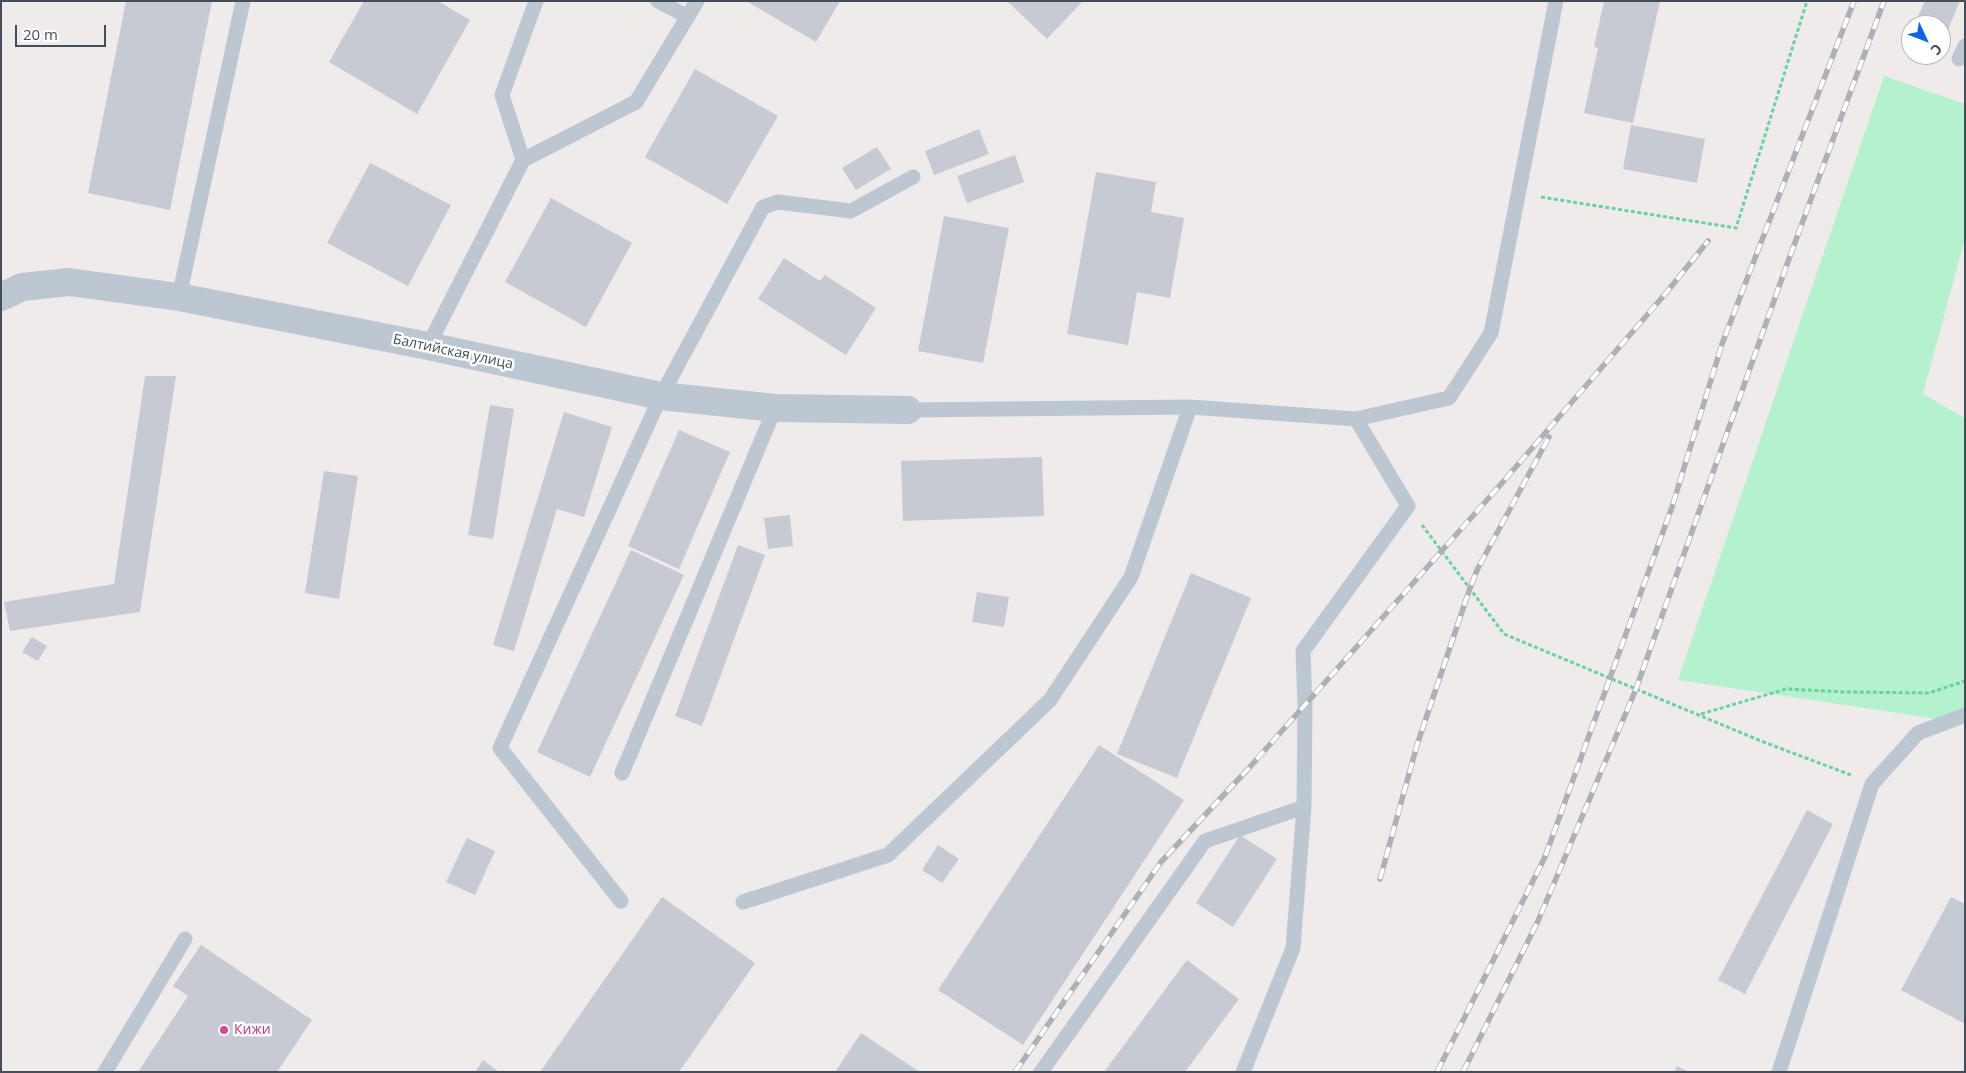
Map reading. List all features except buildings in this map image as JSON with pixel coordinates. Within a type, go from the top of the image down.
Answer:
[{"type":"street","name":"Балтийская улица","points":[[1,297],[22,287],[69,282],[179,297],[428,346],[661,396],[775,408],[908,410]]},
{"type":"lane","points":[[179,297],[243,1]]},
{"type":"lane","points":[[523,160],[502,95],[536,1]]},
{"type":"lane","points":[[658,1],[688,17]]},
{"type":"lane","points":[[428,346],[523,160],[636,102],[697,1]]},
{"type":"lane","points":[[908,410],[1190,407],[1356,419],[1449,398],[1491,333],[1556,1]]},
{"type":"lane","points":[[621,901],[500,748],[661,396],[763,207],[778,202],[851,211],[913,177]]},
{"type":"lane","points":[[744,902],[888,855],[1050,700],[1131,577],[1190,407]]},
{"type":"lane","points":[[622,773],[775,408]]},
{"type":"lane","points":[[1243,1072],[1293,948],[1304,807],[1305,705],[1303,651],[1408,506],[1356,419]]},
{"type":"lane","points":[[1779,1072],[1872,784],[1918,733],[1965,715]]},
{"type":"lane","points":[[1041,1072],[1205,841],[1304,807]]},
{"type":"lane","points":[[105,1072],[185,938]]},
{"type":"path","points":[[1518,194],[1736,228],[1806,1]]},
{"type":"path","points":[[1408,506],[1504,634],[1761,741],[1872,784]]},
{"type":"path","points":[[1700,714],[1786,689],[1930,693],[1965,681]]},
{"type":"green space","points":[[1884,76],[1965,104],[1965,238],[1923,394],[1965,418],[1965,723],[1678,680]]},
{"type":"railway","points":[[1437,1072],[1545,857],[1672,507],[1722,344],[1854,1]]},
{"type":"railway","points":[[1463,1072],[1538,921],[1636,689],[1786,267],[1884,1]]},
{"type":"railway","points":[[1015,1072],[1161,862],[1249,768],[1502,483],[1666,293],[1708,241]]},
{"type":"railway","points":[[1380,879],[1417,745],[1470,588],[1478,568],[1549,437]]},
{"type":"place","name":"Кижи","points":[[224,1030]]}]
